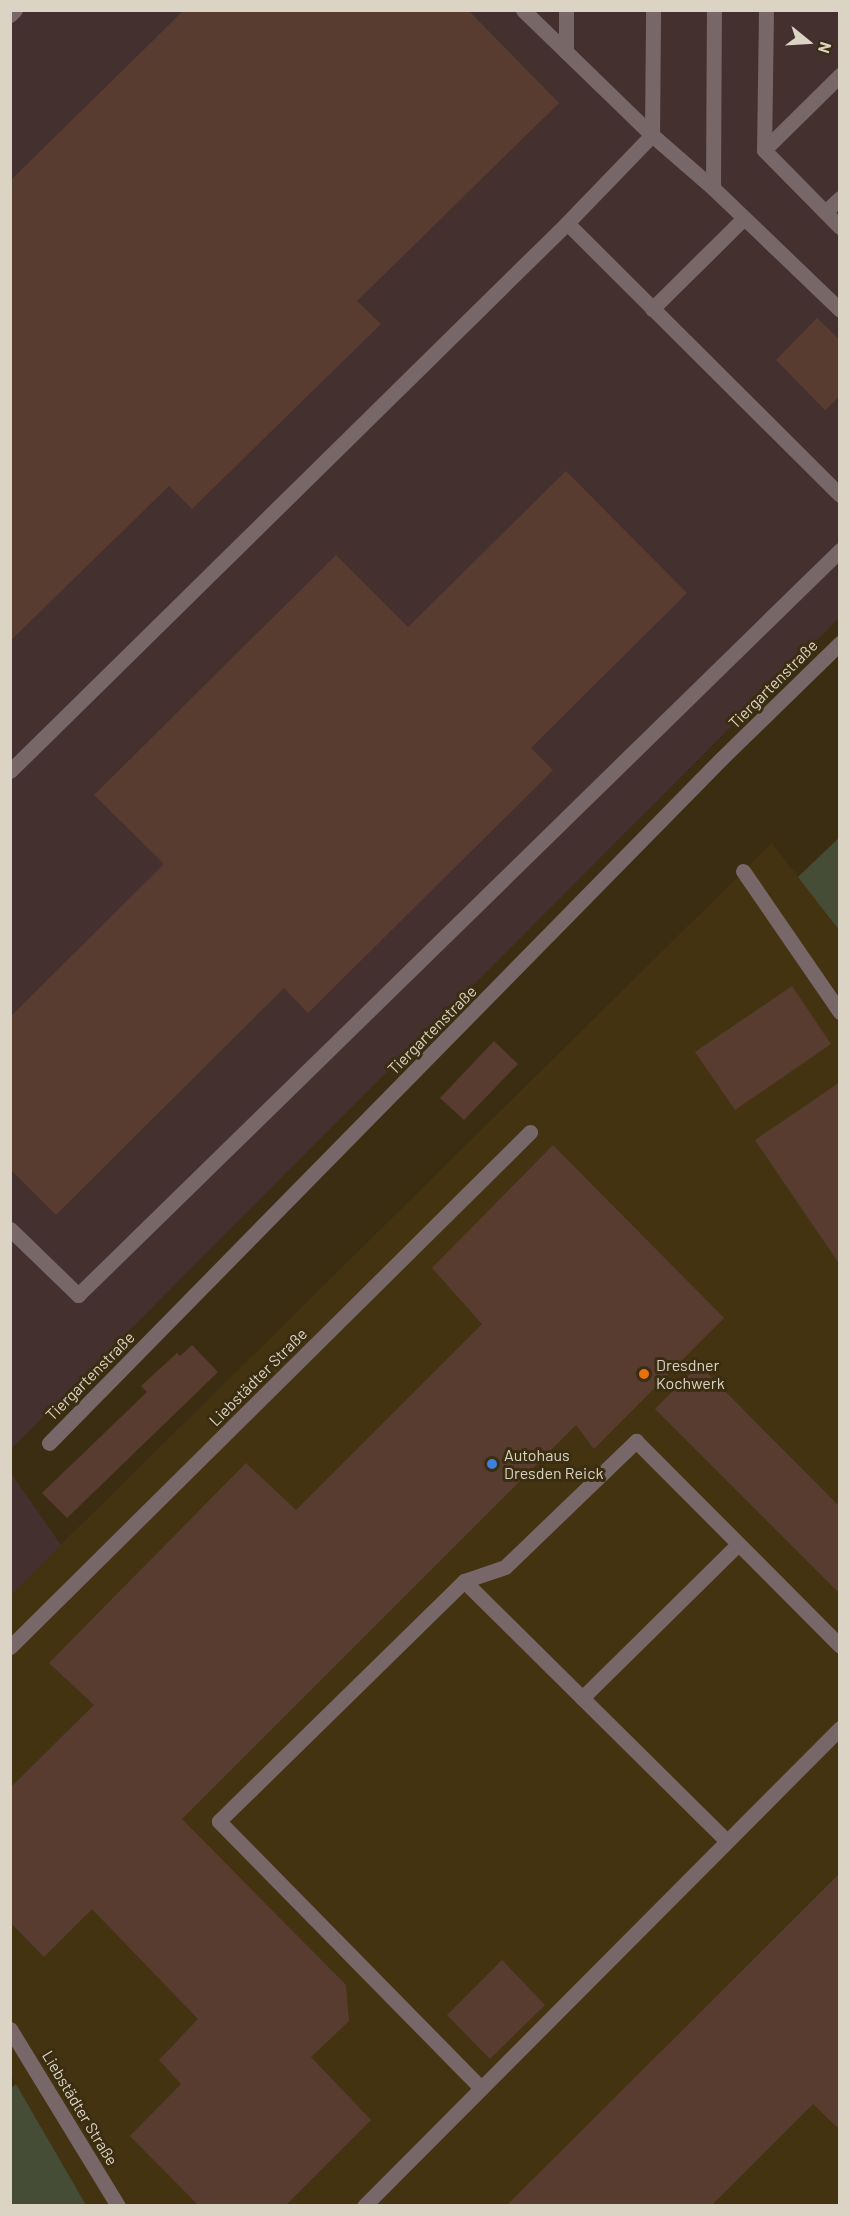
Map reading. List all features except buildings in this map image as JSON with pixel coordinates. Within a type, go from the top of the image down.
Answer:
[{"type":"lane","points":[[10,15],[15,10]]},
{"type":"lane","points":[[523,10],[652,135],[713,188],[840,310]]},
{"type":"lane","points":[[566,10],[566,52]]},
{"type":"lane","points":[[10,771],[567,223],[652,135],[653,10]]},
{"type":"lane","points":[[713,188],[714,10]]},
{"type":"lane","points":[[766,11],[764,150],[840,227]]},
{"type":"lane","points":[[764,150],[840,75]]},
{"type":"lane","points":[[825,212],[840,198]]},
{"type":"lane","points":[[652,309],[744,218]]},
{"type":"lane","points":[[567,223],[840,495]]},
{"type":"lane","points":[[10,1229],[78,1295],[840,550]]},
{"type":"lane","name":"Tiergartenstraße","points":[[49,1443],[722,758],[840,643]]},
{"type":"lane","points":[[743,871],[840,1012]]},
{"type":"lane","name":"Liebstädter Straße","points":[[10,1647],[530,1132]]},
{"type":"lane","points":[[481,2088],[219,1821],[464,1581],[505,1567],[636,1442],[840,1647]]},
{"type":"lane","points":[[582,1698],[738,1544]]},
{"type":"lane","points":[[464,1581],[727,1841]]},
{"type":"lane","points":[[364,2205],[840,1728]]},
{"type":"lane","name":"Liebstädter Straße","points":[[10,2029],[118,2205]]},
{"type":"shaded area","points":[[11,11],[839,11],[839,618],[11,1449]]},
{"type":"shaded area","name":"Autohaus Dresden Reick","points":[[839,837],[839,2205],[86,2205],[11,2075],[10,1595],[772,843],[798,877]]},
{"type":"shaded area","points":[[10,1472],[61,1545],[11,1595],[10,1595]]},
{"type":"green space","points":[[839,838],[839,930],[798,877]]},
{"type":"green space","points":[[16,2084],[86,2205],[11,2205],[10,2089]]},
{"type":"place","name":"Dresdner Kochwerk","points":[[644,1374]]},
{"type":"place","name":"Autohaus Dresden Reick","points":[[492,1464]]}]
